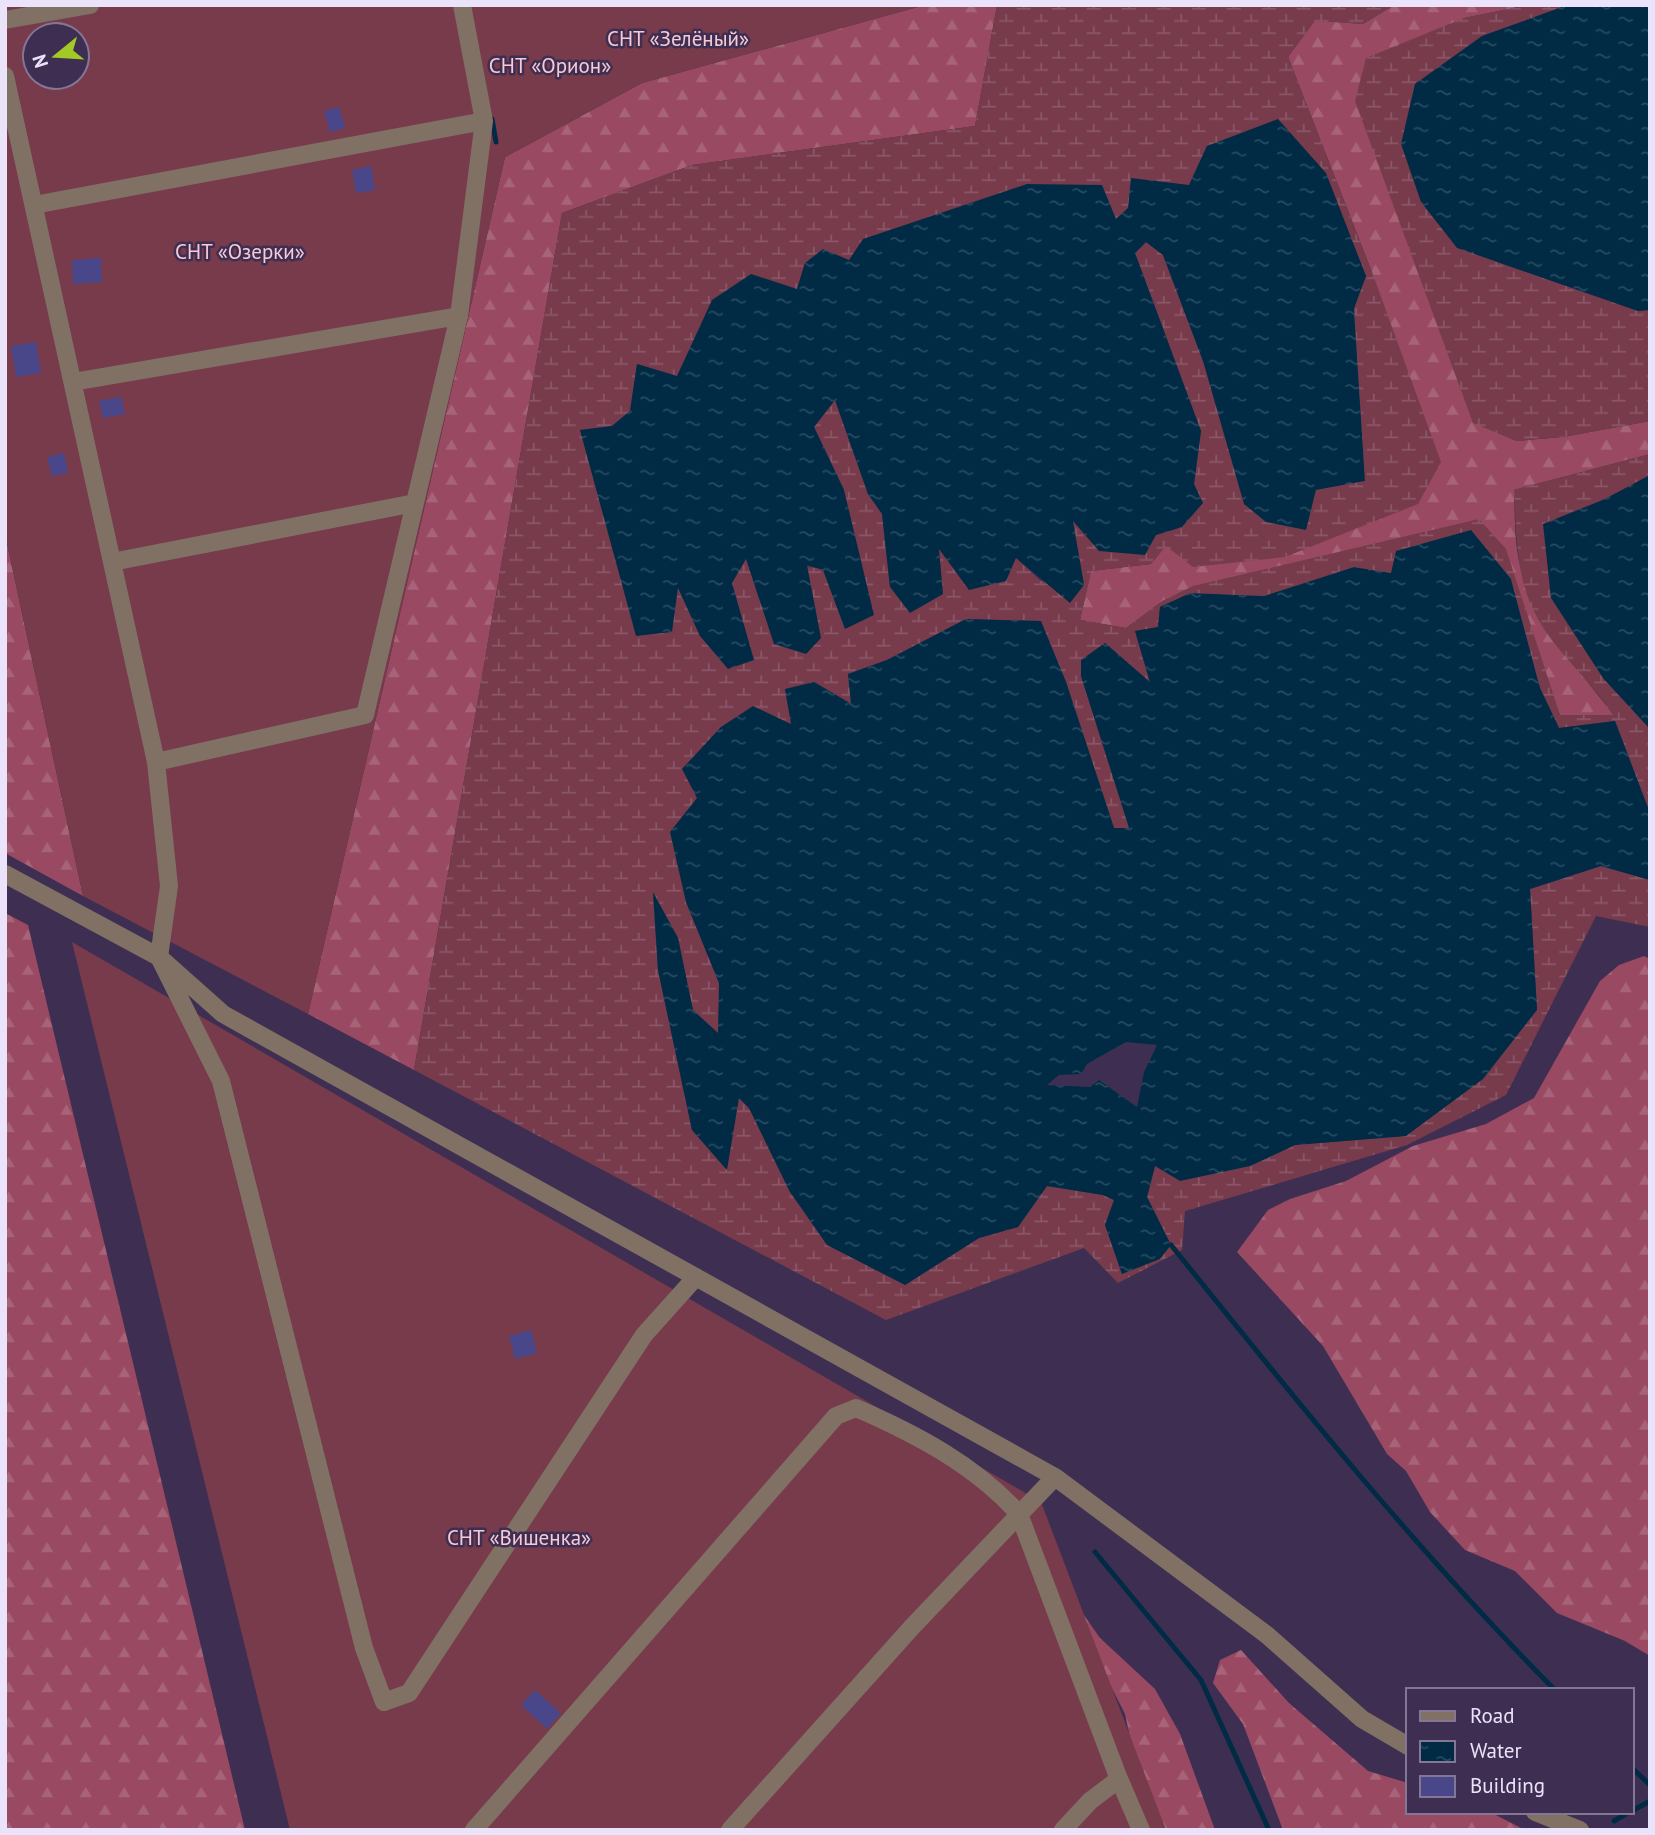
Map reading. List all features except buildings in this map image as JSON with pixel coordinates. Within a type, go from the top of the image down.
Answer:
[{"type":"street","points":[[5,20],[90,5]]},
{"type":"street","points":[[156,762],[365,715],[459,316],[484,121],[463,5]]},
{"type":"street","points":[[5,76],[156,762],[169,887],[159,957],[221,1081],[364,1648],[384,1702],[409,1693],[644,1335],[696,1277]]},
{"type":"street","points":[[34,205],[484,121]]},
{"type":"street","points":[[73,382],[459,316]]},
{"type":"street","points":[[112,562],[415,503]]},
{"type":"street","points":[[5,874],[159,957],[223,1014],[1055,1477],[1267,1635],[1362,1719],[1406,1745]]},
{"type":"street","points":[[474,1830],[835,1416],[856,1408],[920,1436],[999,1492],[1019,1514],[1119,1779],[1141,1830]]},
{"type":"street","points":[[730,1830],[912,1627],[1055,1477]]},
{"type":"street","points":[[1063,1830],[1090,1801],[1119,1779]]},
{"type":"street","points":[[1540,1814],[1580,1830]]},
{"type":"green space","name":"СНТ «Озерки»","points":[[5,5],[925,5],[642,83],[505,157],[308,1014],[83,896],[5,534]]},
{"type":"green space","points":[[925,5],[997,5],[975,126],[692,165],[562,213],[414,1070],[308,1014],[505,157],[642,83]]},
{"type":"green space","points":[[997,5],[1394,5],[1363,24],[1315,21],[1288,57],[1372,272],[1441,462],[1418,504],[1285,557],[1193,567],[1166,546],[1151,564],[1091,571],[1080,620],[1126,628],[1164,600],[1193,586],[1479,519],[1506,549],[1560,715],[1613,715],[1554,643],[1530,603],[1518,555],[1514,490],[1650,454],[1650,475],[1605,499],[1603,678],[1650,729],[1650,813],[1615,721],[1559,728],[1540,688],[1511,579],[1392,573],[1354,567],[1264,596],[1190,593],[1160,607],[1158,627],[1135,631],[1150,683],[1105,643],[1082,660],[1081,676],[1130,828],[1114,828],[1066,682],[1040,621],[966,619],[887,660],[848,674],[852,704],[814,682],[785,690],[792,725],[697,798],[686,902],[719,983],[719,1034],[693,1011],[678,938],[653,894],[658,970],[692,1130],[726,1169],[738,1097],[749,1108],[790,1192],[905,1285],[979,1238],[1018,1227],[1047,1186],[1103,1195],[1114,1200],[1105,1225],[1122,1274],[1171,1245],[1147,1197],[1155,1166],[1250,1166],[1295,1145],[1406,1136],[1537,1010],[1530,889],[1601,866],[1650,880],[1650,927],[1596,916],[1506,1095],[1407,1145],[1185,1211],[1182,1250],[1118,1283],[1084,1248],[886,1320],[414,1070],[562,213],[692,165],[975,126]],"holes":[[[1207,146],[1366,276],[1354,309],[1365,481],[1316,490],[1305,530],[1203,361],[1163,255],[1146,242],[1135,253],[1201,431],[1194,484],[1182,527],[1156,535],[1072,520],[1084,585],[1041,581],[1016,558],[939,547],[890,587],[882,514],[868,494],[835,400],[814,427],[844,490],[845,628],[823,569],[746,558],[700,636],[678,586],[594,477],[580,430],[612,426],[630,411],[637,364],[677,376],[687,357],[797,289],[805,263],[849,260],[1116,219],[1128,208],[1189,185]]]},
{"type":"green space","points":[[1394,5],[1528,5],[1464,18],[1516,441],[1563,437],[1650,421],[1650,454],[1514,490],[1516,545],[1523,576],[1540,613],[1562,649],[1614,715],[1560,715],[1547,683],[1164,600],[1126,628],[1080,620],[1091,571],[1151,564],[1372,272],[1288,57],[1315,20],[1363,24]]},
{"type":"green space","points":[[1528,5],[1568,5],[1482,36],[1457,248],[1638,311],[1650,310],[1650,421],[1563,437],[1516,441],[1473,423],[1355,101],[1366,58],[1464,18]]},
{"type":"green space","points":[[5,534],[83,896],[5,853]]},
{"type":"green space","points":[[5,913],[28,925],[245,1830],[5,1830]]},
{"type":"green space","name":"СНТ «Вишенка»","points":[[72,942],[1041,1502],[1166,1830],[290,1830]]},
{"type":"green space","points":[[1644,956],[1650,959],[1650,1656],[1625,1641],[1557,1613],[1515,1571],[1465,1550],[1430,1512],[1406,1471],[1387,1454],[1323,1346],[1237,1252],[1268,1210],[1290,1199],[1346,1181],[1413,1146],[1486,1124],[1534,1098],[1600,981],[1619,965]]},
{"type":"green space","points":[[1051,1568],[1100,1638],[1155,1689],[1180,1734],[1215,1830],[1157,1830],[1145,1808],[1125,1714]]},
{"type":"green space","points":[[1241,1650],[1289,1703],[1368,1771],[1406,1782],[1406,1814],[1494,1814],[1525,1830],[1283,1830],[1243,1724],[1213,1683],[1220,1660]]},
{"type":"water","points":[[1568,5],[1650,5],[1650,310],[1638,311],[1457,248],[1421,202],[1401,144],[1415,84],[1482,36]]},
{"type":"water","points":[[1278,119],[1326,173],[1366,276],[1354,309],[1365,481],[1316,490],[1306,530],[1266,522],[1244,504],[1203,361],[1163,255],[1146,242],[1135,253],[1201,431],[1194,484],[1203,503],[1182,527],[1156,535],[1145,555],[1099,551],[1073,521],[1084,585],[1070,603],[1016,558],[1006,581],[969,590],[939,549],[943,594],[910,613],[890,587],[882,514],[868,494],[835,400],[814,427],[844,490],[874,615],[845,629],[823,570],[807,565],[821,638],[806,654],[774,644],[746,559],[732,583],[754,660],[728,669],[700,636],[678,588],[672,632],[636,636],[580,430],[612,426],[630,411],[637,364],[677,376],[712,300],[751,274],[797,289],[805,263],[823,249],[849,260],[863,239],[1027,184],[1102,185],[1116,219],[1128,208],[1131,178],[1189,185],[1207,146]]},
{"type":"water","points":[[1650,475],[1650,729],[1603,678],[1551,598],[1543,524],[1605,499]]},
{"type":"water","points":[[1471,530],[1511,579],[1540,688],[1559,728],[1615,721],[1650,813],[1650,880],[1601,866],[1530,889],[1537,1010],[1483,1079],[1406,1136],[1295,1145],[1250,1166],[1180,1181],[1155,1166],[1147,1197],[1171,1245],[1160,1259],[1122,1274],[1105,1225],[1114,1200],[1103,1195],[1047,1186],[1018,1227],[979,1238],[905,1285],[827,1245],[790,1192],[749,1108],[739,1098],[727,1170],[692,1130],[658,970],[653,892],[678,938],[693,1010],[718,1033],[719,983],[686,902],[670,832],[697,798],[682,769],[721,727],[753,706],[791,724],[785,689],[814,682],[851,704],[848,674],[887,660],[966,619],[1041,621],[1066,682],[1114,828],[1129,828],[1081,676],[1081,660],[1105,643],[1150,682],[1135,631],[1158,627],[1160,607],[1190,593],[1264,596],[1354,567],[1391,573],[1396,551]],"holes":[[[1126,1042],[1157,1045],[1144,1072],[1137,1107],[1099,1080],[1090,1087],[1047,1085],[1059,1075],[1081,1074],[1087,1064]]]},
{"type":"waterway","points":[[492,119],[496,142]]},
{"type":"waterway","points":[[1171,1245],[1405,1528],[1553,1688]]},
{"type":"waterway","points":[[1095,1552],[1201,1680],[1269,1830]]},
{"type":"waterway","points":[[1634,1770],[1650,1785]]},
{"type":"waterway","points":[[1634,1810],[1650,1801]]},
{"type":"waterway","points":[[1614,1821],[1626,1814]]},
{"type":"park label","name":"СНТ «Зелёный»","points":[[678,38]]},
{"type":"park label","name":"СНТ «Орион»","points":[[550,65]]}]
